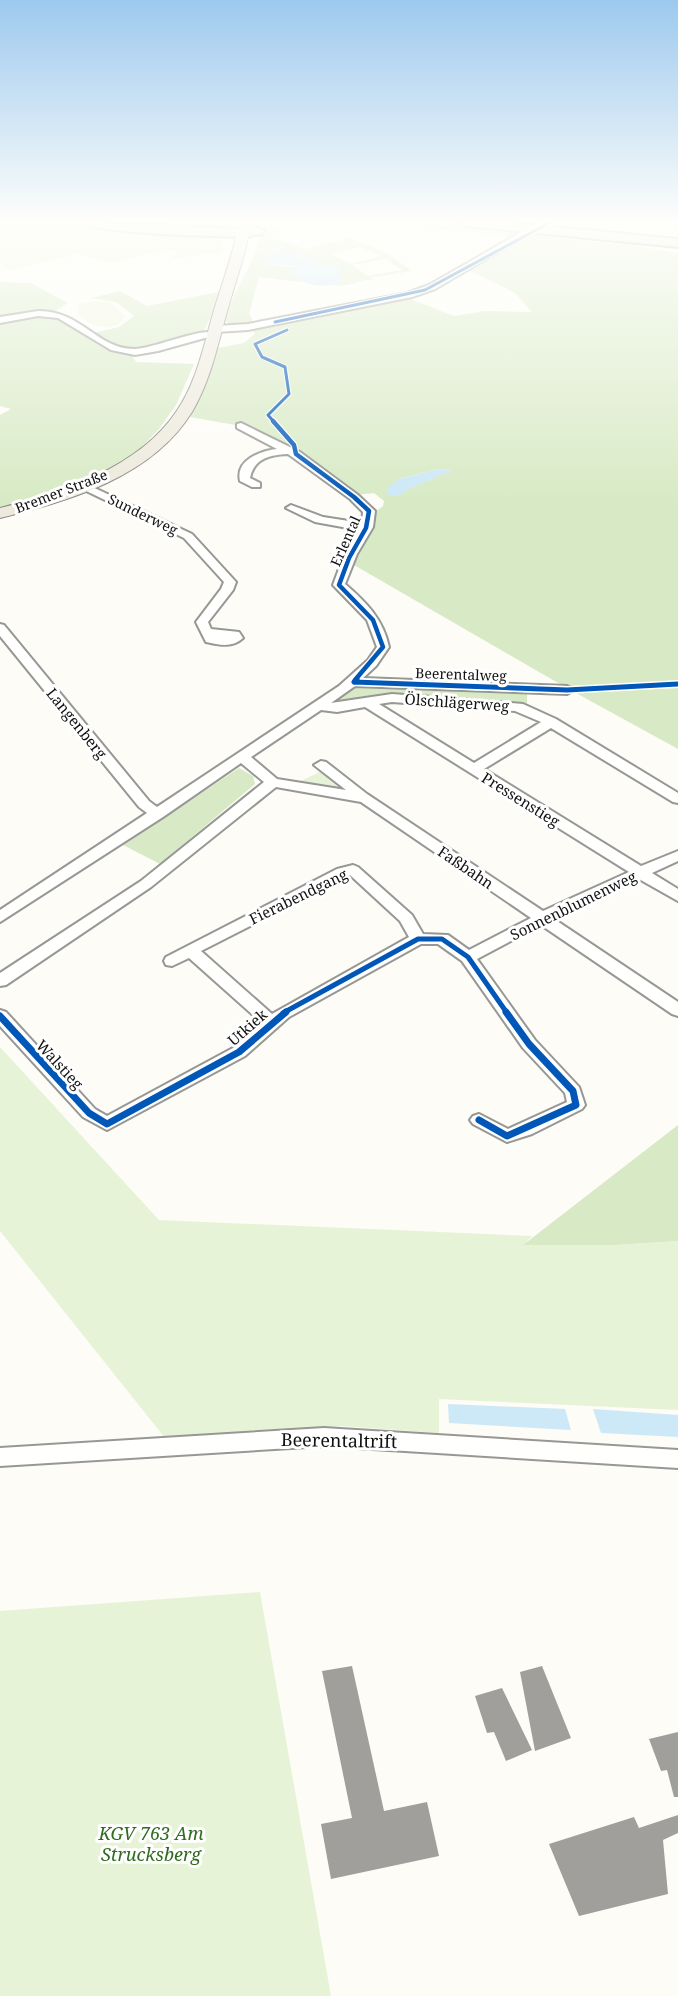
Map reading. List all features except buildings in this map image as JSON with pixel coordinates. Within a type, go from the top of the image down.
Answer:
[{"type":"main road","name":"Bremer Straße","points":[[0,513],[84,486],[134,460],[167,433],[183,414],[192,397],[220,315]]},
{"type":"street","points":[[0,320],[28,315]]},
{"type":"street","points":[[50,315],[61,316],[111,347],[126,352],[146,351],[215,331],[310,315]]},
{"type":"street","name":"Erlental","points":[[241,426],[296,454],[369,511],[367,527],[352,553],[339,585],[371,615],[381,630],[383,647],[354,682]]},
{"type":"street","points":[[256,485],[244,478],[254,458],[264,454],[288,451]]},
{"type":"street","name":"Sunderweg","points":[[84,486],[189,537],[226,576],[230,582],[227,590],[202,622],[206,632]]},
{"type":"street","points":[[291,508],[310,519],[324,523],[367,527]]},
{"type":"street","name":"Langenberg","points":[[0,628],[144,804],[158,814]]},
{"type":"street","points":[[0,917],[354,682]]},
{"type":"street","name":"Beerentalweg","points":[[354,682],[567,690]]},
{"type":"street","name":"Ölschlägerweg","points":[[321,706],[337,708],[365,701],[414,698],[509,706],[527,710],[551,722],[678,799]]},
{"type":"street","name":"Pressenstieg","points":[[365,701],[678,896]]},
{"type":"street","points":[[474,770],[551,722]]},
{"type":"street","name":"Faßbahn","points":[[242,757],[273,782],[365,798],[678,1010]]},
{"type":"street","points":[[321,765],[365,798]]},
{"type":"street","points":[[0,981],[146,884],[273,782]]},
{"type":"street","name":"Sonnenblumenweg","points":[[468,957],[542,918],[678,855]]},
{"type":"street","name":"Fierabendgang","points":[[190,950],[342,872],[353,870],[406,918],[418,939]]},
{"type":"street","points":[[418,939],[442,939],[468,957],[529,1044],[573,1091],[576,1105],[507,1136],[479,1120]]},
{"type":"street","name":"Utkiek","points":[[107,1124],[239,1052],[272,1021],[418,939]]},
{"type":"street","points":[[172,961],[190,950],[272,1021]]},
{"type":"street","name":"Walstieg","points":[[0,1016],[89,1113],[107,1124]]},
{"type":"street","name":"Beerentaltrift","points":[[0,1457],[324,1437],[678,1459]]},
{"type":"green space","points":[[0,315],[56,315],[90,334],[119,327],[133,315],[211,315],[202,335],[133,352],[132,356],[136,362],[194,364],[176,405],[159,429],[129,460],[52,494],[0,507],[0,415],[11,409],[0,406]]},
{"type":"green space","points":[[79,315],[125,316],[121,322],[109,327],[95,325]]},
{"type":"green space","points":[[226,315],[250,315],[254,323],[227,325],[228,322],[224,321]]},
{"type":"green space","points":[[324,315],[678,315],[678,749],[565,687],[354,565],[374,524],[375,512],[383,506],[384,501],[374,493],[356,495],[282,448],[241,426],[190,417],[218,348],[244,343],[255,334],[252,330]],"holes":[[[438,469],[452,470],[406,490],[399,479]]]},
{"type":"green space","points":[[354,682],[527,689],[527,710],[414,698],[337,708],[332,702]]},
{"type":"green space","points":[[239,768],[253,776],[255,784],[160,864],[123,845]]},
{"type":"green space","points":[[326,769],[351,788],[339,793],[290,786]]},
{"type":"green space","points":[[0,1047],[159,1220],[532,1236],[524,1245],[615,1245],[678,1241],[678,1410],[439,1399],[439,1433],[341,1426],[165,1438],[0,1231]]},
{"type":"green space","points":[[678,1125],[678,1241],[615,1245],[523,1245]]},
{"type":"green space","name":"KGV 763 Am Strucksberg","points":[[260,1592],[331,1996],[0,1996],[0,1611]]},
{"type":"water","points":[[438,469],[453,470],[406,490],[399,496],[389,496],[387,488],[399,479]]},
{"type":"water","points":[[448,1404],[565,1409],[571,1430],[449,1423]]},
{"type":"water","points":[[593,1409],[678,1415],[678,1437],[601,1433]]},
{"type":"cycle path","points":[[275,322],[307,315]]},
{"type":"cycle path","points":[[287,330],[255,344],[262,357],[285,367],[289,394],[268,415],[294,445],[296,454],[354,497],[369,511],[366,528],[349,558],[339,585],[361,605],[373,620],[383,647],[354,682]]},
{"type":"cycle path","points":[[354,682],[567,690],[678,684]]},
{"type":"cycle path","points":[[0,1016],[89,1113],[107,1124],[239,1052],[283,1013],[418,939],[442,939],[468,957],[529,1044],[573,1091],[576,1105],[507,1136],[479,1120]]}]
